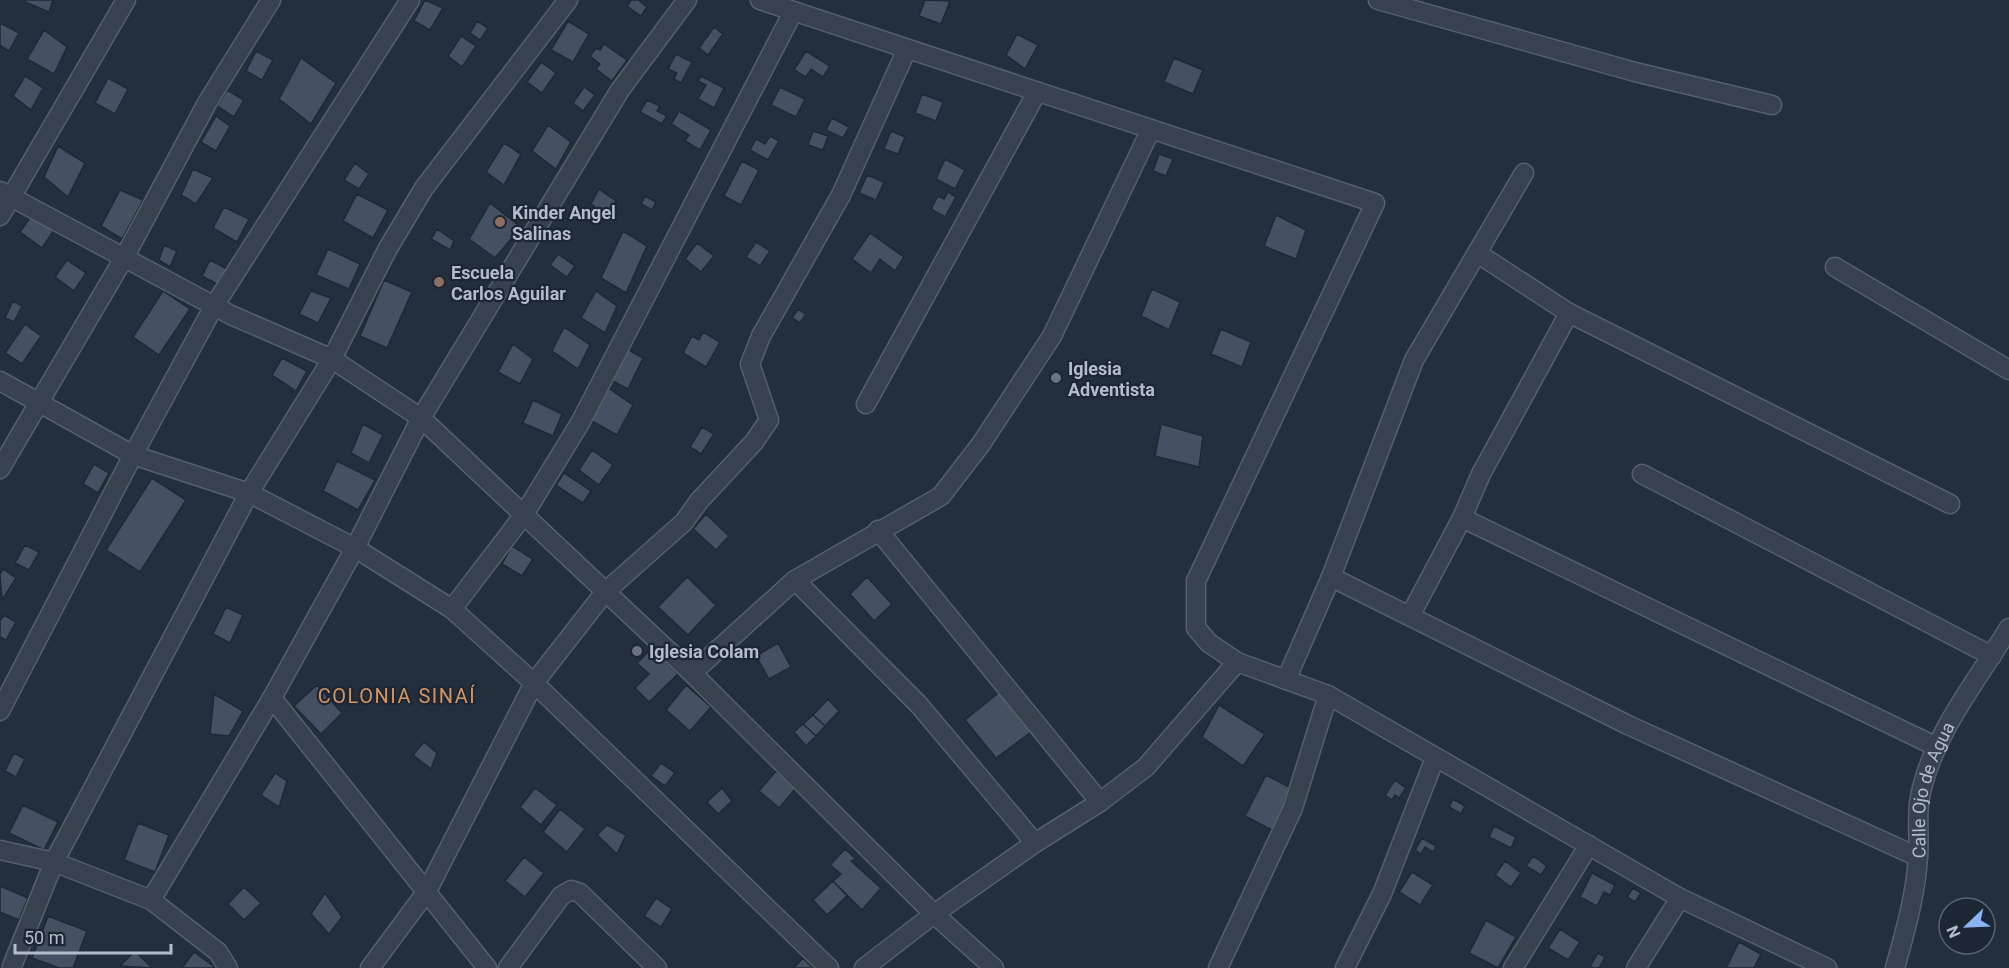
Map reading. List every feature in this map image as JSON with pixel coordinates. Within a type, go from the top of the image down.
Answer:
[{"type":"street","points":[[0,216],[5,193],[126,0]]},
{"type":"street","points":[[0,469],[37,402],[124,258],[207,103],[271,0]]},
{"type":"street","points":[[0,711],[133,455],[214,306],[410,0]]},
{"type":"street","points":[[10,966],[54,862],[249,493],[332,359],[387,250],[424,188],[568,0]]},
{"type":"street","points":[[151,900],[272,698],[355,548],[421,418],[620,90],[687,0]]},
{"type":"street","points":[[760,0],[1375,202],[1196,581],[1196,628],[1209,643],[1238,662],[1328,695],[1794,962],[1827,968]]},
{"type":"street","points":[[1378,0],[1635,72],[1772,105]]},
{"type":"street","points":[[452,609],[523,516],[580,423],[793,12]]},
{"type":"street","points":[[370,968],[427,891],[534,683],[605,592],[684,522],[699,501],[754,442],[769,420],[750,364],[761,336],[841,195],[907,49]]},
{"type":"street","points":[[866,404],[1037,92]]},
{"type":"street","points":[[692,673],[795,579],[941,496],[981,444],[1052,336],[1151,129]]},
{"type":"street","points":[[1286,680],[1331,578],[1414,360],[1524,173]]},
{"type":"street","points":[[5,193],[214,306],[332,359],[421,418],[692,673],[934,914],[994,968]]},
{"type":"street","points":[[1477,254],[1569,313],[1950,504]]},
{"type":"street","points":[[1835,267],[2009,370]]},
{"type":"street","points":[[1410,616],[1462,518],[1481,474],[1569,313]]},
{"type":"street","points":[[0,381],[133,455],[249,493],[355,548],[452,609],[534,683],[829,968]]},
{"type":"street","points":[[1642,474],[1992,656]]},
{"type":"street","points":[[1462,518],[1937,747]]},
{"type":"street","points":[[878,531],[1100,802]]},
{"type":"street","points":[[1331,578],[1628,725],[1918,857]]},
{"type":"street","points":[[795,579],[918,705],[1035,843]]},
{"type":"street","name":"Calle Ojo de Agua","points":[[1895,968],[1906,930],[1918,857],[1917,820],[1921,795],[1937,747],[2009,628]]},
{"type":"street","points":[[864,968],[934,914],[1035,843],[1100,802],[1146,767],[1238,662]]},
{"type":"street","points":[[1218,968],[1293,808],[1328,695]]},
{"type":"street","points":[[272,698],[487,968]]},
{"type":"street","points":[[1345,968],[1382,894],[1435,758]]},
{"type":"street","points":[[1514,968],[1589,845]]},
{"type":"street","points":[[0,850],[54,862],[151,900],[218,952],[228,968]]},
{"type":"street","points":[[508,968],[561,896],[571,890],[580,894],[657,968]]},
{"type":"street","points":[[1636,968],[1680,898]]},
{"type":"building","points":[[26,0],[53,0],[49,12],[25,2]]},
{"type":"building","points":[[425,0],[443,8],[430,30],[414,21]]},
{"type":"building","points":[[631,0],[638,0],[647,7],[641,16],[627,6]]},
{"type":"building","points":[[925,0],[950,1],[941,24],[919,16]]},
{"type":"building","points":[[477,21],[488,28],[480,40],[470,33]]},
{"type":"building","points":[[568,21],[589,34],[573,62],[551,50]]},
{"type":"building","points":[[0,23],[19,33],[9,51],[0,45]]},
{"type":"building","points":[[714,27],[723,34],[708,55],[699,48]]},
{"type":"building","points":[[44,30],[67,47],[54,74],[27,59]]},
{"type":"building","points":[[1017,34],[1038,45],[1025,69],[1006,55]]},
{"type":"building","points":[[461,36],[476,46],[462,67],[448,56]]},
{"type":"building","points":[[604,44],[627,60],[612,81],[596,69],[600,64],[590,56],[596,48],[600,50]]},
{"type":"building","points":[[256,51],[273,60],[262,80],[246,71]]},
{"type":"building","points":[[806,51],[830,66],[823,77],[811,69],[806,77],[794,70]]},
{"type":"building","points":[[676,54],[692,62],[681,83],[674,79],[677,73],[668,69]]},
{"type":"building","points":[[301,58],[336,83],[311,124],[279,99]]},
{"type":"building","points":[[1174,58],[1203,70],[1193,94],[1164,82]]},
{"type":"building","points":[[541,62],[556,73],[542,93],[527,82]]},
{"type":"building","points":[[25,76],[43,88],[31,110],[13,96]]},
{"type":"building","points":[[701,76],[724,88],[714,108],[698,99],[706,85],[698,81]]},
{"type":"building","points":[[108,78],[128,89],[115,114],[95,103]]},
{"type":"building","points":[[584,87],[595,95],[583,111],[573,103]]},
{"type":"building","points":[[780,87],[805,99],[796,117],[771,105]]},
{"type":"building","points":[[227,90],[244,100],[234,117],[217,106]]},
{"type":"building","points":[[922,94],[943,102],[936,121],[915,113]]},
{"type":"building","points":[[647,100],[660,106],[657,111],[667,116],[662,124],[640,112]]},
{"type":"building","points":[[679,111],[711,130],[700,150],[685,141],[689,135],[671,124]]},
{"type":"building","points":[[216,116],[230,126],[216,151],[201,142]]},
{"type":"building","points":[[832,118],[849,127],[843,138],[826,130]]},
{"type":"building","points":[[548,125],[571,142],[556,169],[532,151]]},
{"type":"building","points":[[813,131],[828,136],[823,150],[808,145]]},
{"type":"building","points":[[891,131],[905,137],[898,154],[884,149]]},
{"type":"building","points":[[770,136],[779,141],[768,160],[750,150],[756,139],[765,144]]},
{"type":"building","points":[[504,143],[521,154],[504,185],[486,172]]},
{"type":"building","points":[[58,146],[85,163],[68,197],[44,177]]},
{"type":"building","points":[[1159,154],[1173,159],[1166,176],[1153,171]]},
{"type":"building","points":[[945,159],[965,170],[955,189],[936,179]]},
{"type":"building","points":[[742,161],[759,170],[741,205],[724,196]]},
{"type":"building","points":[[355,163],[369,174],[359,189],[344,180]]},
{"type":"building","points":[[193,169],[213,178],[196,204],[181,195]]},
{"type":"building","points":[[867,175],[884,182],[876,200],[859,193]]},
{"type":"building","points":[[599,189],[616,201],[607,216],[591,204]]},
{"type":"building","points":[[120,190],[143,200],[122,239],[101,226]]},
{"type":"building","points":[[948,192],[956,197],[945,217],[931,209],[938,196],[944,199]]},
{"type":"building","points":[[357,194],[388,210],[373,238],[343,221]]},
{"type":"building","points":[[645,196],[656,202],[652,210],[641,204]]},
{"type":"building","points":[[490,203],[521,227],[495,258],[469,239]]},
{"type":"building","points":[[224,207],[249,219],[237,242],[213,228]]},
{"type":"building","points":[[34,212],[56,227],[42,248],[20,232]]},
{"type":"building","points":[[1276,215],[1306,230],[1296,259],[1264,246]]},
{"type":"building","points":[[437,229],[454,241],[450,250],[431,239]]},
{"type":"building","points":[[623,231],[647,246],[626,293],[601,278]]},
{"type":"building","points":[[870,233],[904,257],[895,271],[880,259],[871,273],[852,259]]},
{"type":"building","points":[[756,242],[770,251],[760,266],[746,257]]},
{"type":"building","points":[[697,243],[714,256],[701,272],[685,259]]},
{"type":"building","points":[[164,245],[177,251],[170,267],[159,260]]},
{"type":"building","points":[[328,249],[360,264],[349,289],[316,275]]},
{"type":"building","points":[[558,254],[575,266],[567,277],[550,265]]},
{"type":"building","points":[[67,260],[86,273],[74,291],[55,277]]},
{"type":"building","points":[[210,260],[227,269],[219,285],[202,276]]},
{"type":"building","points":[[384,280],[412,292],[387,348],[360,336]]},
{"type":"building","points":[[1152,289],[1180,302],[1169,330],[1141,316]]},
{"type":"building","points":[[163,291],[190,309],[159,355],[133,337]]},
{"type":"building","points":[[311,291],[331,298],[318,323],[299,314]]},
{"type":"building","points":[[596,291],[617,306],[605,333],[581,318]]},
{"type":"building","points":[[13,301],[22,306],[14,322],[5,318]]},
{"type":"building","points":[[798,309],[806,314],[800,323],[792,318]]},
{"type":"building","points":[[25,324],[41,336],[22,364],[5,353]]},
{"type":"building","points":[[564,327],[590,345],[578,369],[552,351]]},
{"type":"building","points":[[1221,329],[1251,342],[1242,367],[1211,354]]},
{"type":"building","points":[[703,332],[720,342],[706,367],[683,353],[692,336],[699,340]]},
{"type":"building","points":[[513,344],[533,359],[520,384],[498,372]]},
{"type":"building","points":[[624,347],[643,358],[628,389],[609,379]]},
{"type":"building","points":[[282,358],[307,371],[296,391],[272,375]]},
{"type":"building","points":[[607,387],[633,405],[617,435],[590,420]]},
{"type":"building","points":[[533,400],[562,414],[553,436],[523,423]]},
{"type":"building","points":[[363,424],[383,435],[369,463],[351,453]]},
{"type":"building","points":[[1161,424],[1203,436],[1199,467],[1155,456]]},
{"type":"building","points":[[702,427],[714,434],[701,454],[690,447]]},
{"type":"building","points":[[592,450],[613,465],[599,485],[579,470]]},
{"type":"building","points":[[337,461],[375,480],[358,510],[323,491]]},
{"type":"building","points":[[94,464],[109,473],[98,493],[83,484]]},
{"type":"building","points":[[564,473],[591,491],[583,503],[556,485]]},
{"type":"building","points":[[152,478],[186,500],[140,572],[106,550]]},
{"type":"building","points":[[706,514],[729,536],[716,550],[693,529]]},
{"type":"building","points":[[25,545],[39,552],[29,570],[15,563]]},
{"type":"building","points":[[512,546],[533,559],[522,576],[502,564]]},
{"type":"building","points":[[3,569],[16,578],[2,600],[0,574]]},
{"type":"building","points":[[687,577],[716,605],[688,635],[658,607]]},
{"type":"building","points":[[867,577],[892,604],[874,621],[850,594]]},
{"type":"building","points":[[226,607],[243,615],[230,643],[213,634]]},
{"type":"building","points":[[4,615],[16,622],[6,640],[0,637],[0,621]]},
{"type":"building","points":[[778,643],[791,667],[769,679],[756,656]]},
{"type":"building","points":[[652,648],[678,674],[649,702],[635,688],[649,674],[637,663]]},
{"type":"building","points":[[317,685],[342,713],[321,734],[294,706]]},
{"type":"building","points":[[686,685],[711,707],[690,731],[666,710]]},
{"type":"building","points":[[1002,690],[1034,730],[996,758],[965,720]]},
{"type":"building","points":[[214,694],[243,711],[229,736],[210,734]]},
{"type":"building","points":[[828,699],[839,711],[825,726],[813,715]]},
{"type":"building","points":[[1219,705],[1265,734],[1243,766],[1202,737]]},
{"type":"building","points":[[813,715],[825,726],[816,736],[803,724]]},
{"type":"building","points":[[803,724],[816,736],[806,746],[794,732]]},
{"type":"building","points":[[424,742],[437,753],[431,769],[413,755]]},
{"type":"building","points":[[14,753],[25,759],[16,777],[5,771]]},
{"type":"building","points":[[661,763],[675,773],[665,786],[651,776]]},
{"type":"building","points":[[776,771],[796,788],[779,808],[759,791]]},
{"type":"building","points":[[275,773],[287,781],[279,807],[261,795]]},
{"type":"building","points":[[1266,775],[1293,789],[1272,830],[1245,816]]},
{"type":"building","points":[[1395,780],[1406,788],[1399,798],[1395,795],[1392,800],[1385,795]]},
{"type":"building","points":[[535,788],[557,805],[541,825],[520,807]]},
{"type":"building","points":[[722,788],[732,801],[718,814],[707,802]]},
{"type":"building","points":[[1453,799],[1465,806],[1461,814],[1449,807]]},
{"type":"building","points":[[23,805],[58,822],[44,850],[9,833]]},
{"type":"building","points":[[560,809],[585,829],[567,852],[543,832]]},
{"type":"building","points":[[138,823],[169,835],[155,872],[124,860]]},
{"type":"building","points":[[607,825],[626,835],[617,854],[597,835]]},
{"type":"building","points":[[1494,826],[1516,837],[1511,848],[1489,837]]},
{"type":"building","points":[[1422,838],[1436,846],[1433,852],[1425,847],[1421,854],[1415,850]]},
{"type":"building","points":[[845,849],[856,859],[851,861],[881,888],[862,910],[833,881],[841,874],[830,865]]},
{"type":"building","points":[[1533,856],[1547,866],[1541,875],[1526,866]]},
{"type":"building","points":[[524,857],[544,873],[525,897],[505,881]]},
{"type":"building","points":[[1505,861],[1521,873],[1511,887],[1495,875]]},
{"type":"building","points":[[1412,872],[1433,885],[1420,905],[1399,892]]},
{"type":"building","points":[[1592,873],[1615,885],[1610,895],[1604,892],[1597,906],[1580,897]]},
{"type":"building","points":[[833,881],[847,896],[827,915],[813,900]]},
{"type":"building","points":[[0,886],[28,898],[19,920],[0,912]]},
{"type":"building","points":[[244,887],[261,903],[244,920],[228,904]]},
{"type":"building","points":[[1633,888],[1641,893],[1635,902],[1627,897]]},
{"type":"building","points":[[325,893],[342,917],[329,934],[311,914]]},
{"type":"building","points":[[656,898],[672,909],[661,927],[644,916]]},
{"type":"building","points":[[48,916],[87,931],[73,968],[59,968],[32,958]]},
{"type":"building","points":[[1486,920],[1516,937],[1498,968],[1469,953]]},
{"type":"building","points":[[1560,929],[1580,942],[1568,960],[1548,948]]},
{"type":"building","points":[[1739,942],[1761,954],[1754,968],[1726,968]]},
{"type":"building","points":[[135,951],[152,968],[120,966]]},
{"type":"building","points":[[194,952],[216,968],[182,968]]},
{"type":"building","points":[[1598,953],[1605,957],[1599,968],[1593,968],[1590,966]]},
{"type":"building","points":[[803,958],[813,968],[794,968]]},
{"type":"place","name":"Kinder Angel Salinas","points":[[500,222]]},
{"type":"place","name":"Escuela Carlos Aguilar","points":[[439,282]]},
{"type":"place","name":"Iglesia Adventista","points":[[1056,378]]},
{"type":"place","name":"Iglesia Colam","points":[[637,651]]},
{"type":"district","name":"COLONIA SINAÍ","points":[[397,696]]}]
